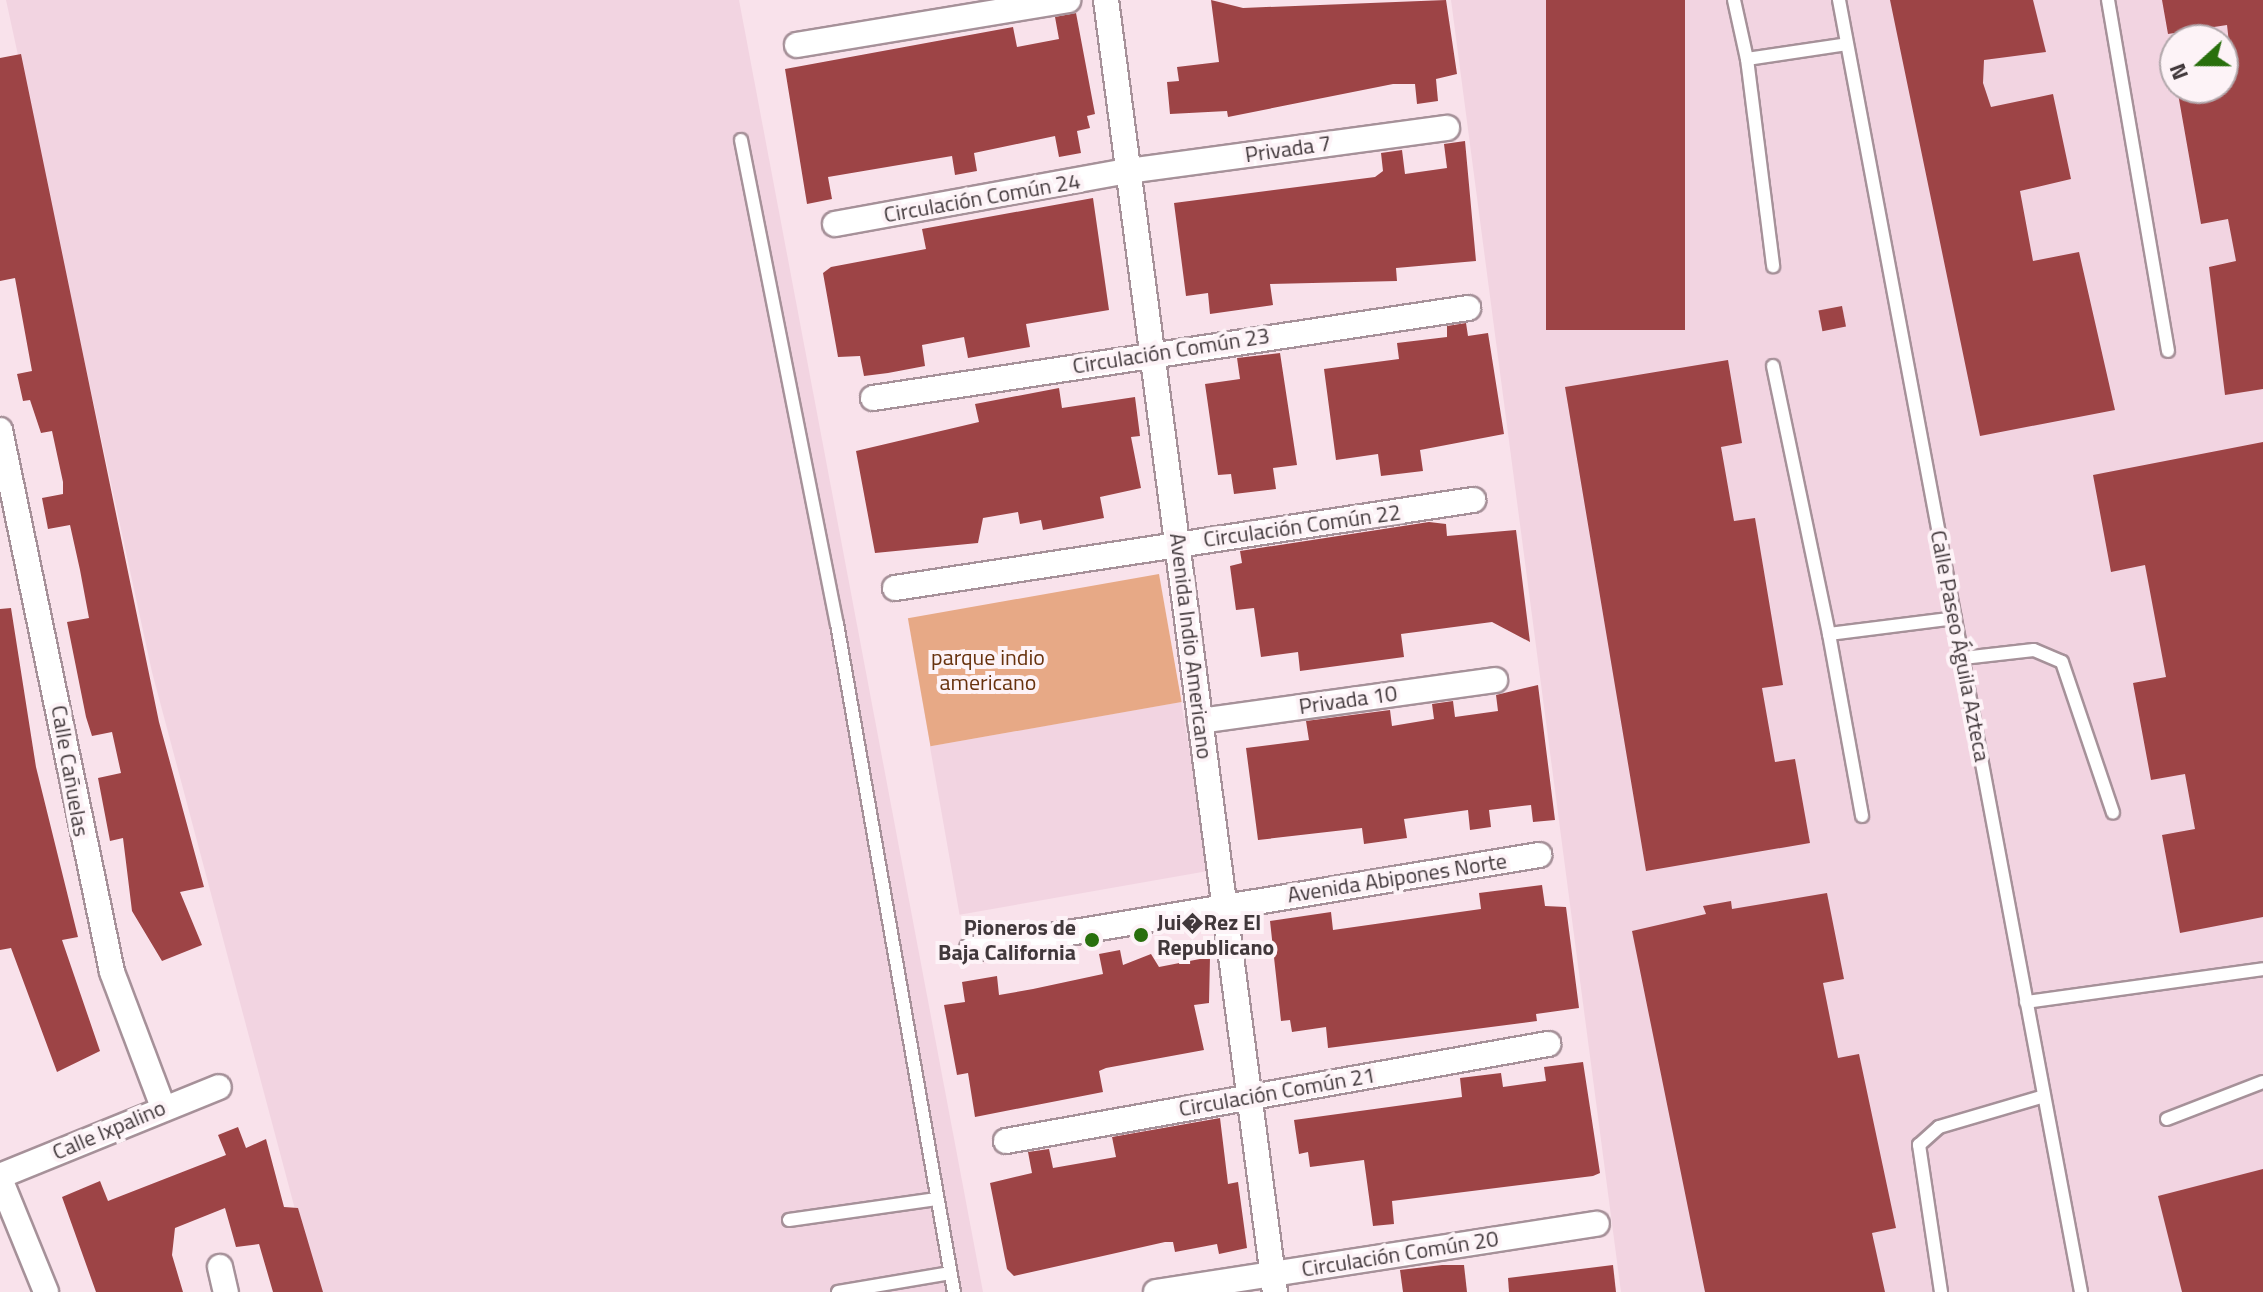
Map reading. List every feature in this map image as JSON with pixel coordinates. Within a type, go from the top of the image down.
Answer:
[{"type":"street","points":[[797,45],[1068,0]]},
{"type":"street","name":"Avenida Indio Americano","points":[[1106,0],[1274,1283]]},
{"type":"street","name":"Privada 7","points":[[1128,171],[1447,128]]},
{"type":"street","name":"Circulación Común 24","points":[[835,224],[1128,171]]},
{"type":"street","name":"Circulación Común 23","points":[[873,398],[1152,353],[1468,308]]},
{"type":"street","name":"Calle Cañuelas","points":[[0,430],[112,972],[163,1107]]},
{"type":"street","name":"Circulación Común 22","points":[[895,588],[1473,500]]},
{"type":"street","name":"Privada 10","points":[[1200,721],[1495,680]]},
{"type":"street","name":"Avenida Abipones Norte","points":[[972,949],[1539,855]]},
{"type":"street","name":"Circulación Común 21","points":[[1006,1141],[1548,1044]]},
{"type":"street","name":"Calle Ixpalino","points":[[0,1177],[163,1107],[219,1087]]},
{"type":"street","points":[[0,1177],[46,1292]]},
{"type":"street","name":"Circulación Común 20","points":[[1156,1292],[1274,1283],[1597,1224]]},
{"type":"street","points":[[220,1267],[226,1292]]},
{"type":"lane","points":[[1734,0],[1747,59],[1773,266]]},
{"type":"lane","name":"Calle Paseo Águila Azteca","points":[[1839,0],[2081,1292]]},
{"type":"lane","points":[[2108,0],[2168,351]]},
{"type":"lane","points":[[1747,59],[1847,44]]},
{"type":"lane","points":[[741,140],[837,624],[954,1292]]},
{"type":"lane","points":[[1773,366],[1829,634],[1862,816]]},
{"type":"lane","points":[[1829,634],[1955,618]]},
{"type":"lane","points":[[1963,658],[2034,650],[2062,662],[2113,813]]},
{"type":"lane","points":[[2026,1002],[2263,969]]},
{"type":"lane","points":[[2167,1119],[2263,1082]]},
{"type":"lane","points":[[1941,1292],[1919,1145],[1939,1127],[2044,1096]]},
{"type":"lane","points":[[789,1220],[937,1199]]},
{"type":"lane","points":[[838,1292],[950,1273]]},
{"type":"shaded area","points":[[6,0],[739,0],[983,1292],[317,1292],[152,672]]},
{"type":"shaded area","points":[[1451,0],[2263,0],[2263,1292],[1621,1292]]},
{"type":"shaded area","points":[[1181,702],[1211,870],[960,915],[930,746]]},
{"type":"green space","name":"parque indio americano","points":[[1159,574],[1182,702],[930,746],[908,618]]},
{"type":"building","points":[[1211,0],[1243,8],[1446,0],[1457,74],[1436,79],[1438,101],[1417,104],[1415,84],[1393,84],[1228,117],[1227,111],[1170,114],[1167,82],[1179,81],[1177,67],[1219,62]]},
{"type":"building","points":[[1546,0],[1685,0],[1685,330],[1546,330]]},
{"type":"building","points":[[1890,0],[2033,0],[2046,52],[1984,60],[1983,83],[1991,107],[2053,94],[2071,179],[2020,191],[2033,261],[2079,252],[2115,410],[1980,436]]},
{"type":"building","points":[[2162,0],[2263,0],[2263,389],[2225,395],[2209,267],[2236,261],[2228,219],[2201,224],[2180,104],[2239,104],[2239,24],[2166,24]]},
{"type":"building","points":[[1076,13],[1095,114],[1087,116],[1090,128],[1077,131],[1081,153],[1059,157],[1055,136],[974,153],[977,171],[955,175],[952,156],[828,177],[832,199],[807,204],[785,69],[1013,27],[1017,47],[1059,39],[1055,17]]},
{"type":"building","points":[[21,54],[159,722],[204,887],[180,892],[202,945],[162,961],[132,911],[123,838],[110,841],[98,778],[121,773],[112,732],[92,736],[86,717],[67,622],[89,618],[80,570],[70,525],[48,529],[42,498],[63,494],[63,482],[52,431],[41,433],[30,400],[23,401],[17,374],[32,371],[15,278],[0,281],[0,58]]},
{"type":"building","points":[[1465,141],[1476,261],[1396,268],[1397,281],[1270,284],[1273,305],[1210,314],[1208,293],[1186,296],[1174,203],[1375,177],[1383,171],[1381,153],[1402,150],[1405,174],[1447,168],[1444,144]]},
{"type":"building","points":[[1093,198],[1109,310],[1026,324],[1030,347],[968,358],[964,337],[922,345],[925,366],[888,373],[864,376],[860,356],[838,357],[823,273],[831,267],[926,249],[922,229]]},
{"type":"building","points":[[1842,306],[1846,327],[1822,331],[1818,311]]},
{"type":"building","points":[[1466,323],[1468,336],[1488,333],[1504,434],[1420,450],[1423,471],[1381,476],[1378,454],[1336,460],[1324,369],[1399,359],[1397,343],[1447,337],[1447,326]]},
{"type":"building","points":[[1280,353],[1297,465],[1273,468],[1276,489],[1234,494],[1231,474],[1218,475],[1205,384],[1240,379],[1237,358]]},
{"type":"building","points":[[1728,360],[1742,443],[1721,447],[1734,521],[1755,518],[1783,685],[1762,688],[1775,762],[1795,759],[1810,843],[1646,871],[1565,387]]},
{"type":"building","points":[[1059,388],[1062,408],[1135,397],[1140,436],[1131,437],[1141,488],[1100,497],[1104,518],[1043,530],[1041,520],[1020,524],[1018,512],[983,518],[978,543],[875,553],[856,451],[979,422],[975,404]]},
{"type":"building","points":[[2263,442],[2263,917],[2180,933],[2162,835],[2195,829],[2185,774],[2151,780],[2133,683],[2166,677],[2145,565],[2111,572],[2093,475]]},
{"type":"building","points":[[1429,522],[1446,524],[1447,536],[1516,530],[1530,642],[1492,622],[1401,634],[1404,657],[1300,671],[1298,652],[1261,657],[1254,608],[1236,610],[1230,566],[1242,563],[1240,551]]},
{"type":"building","points":[[11,608],[36,767],[78,937],[62,940],[100,1051],[57,1072],[11,948],[0,950],[0,609]]},
{"type":"building","points":[[1538,685],[1555,820],[1533,822],[1531,805],[1489,810],[1491,827],[1470,830],[1468,810],[1404,819],[1407,838],[1364,844],[1362,828],[1258,840],[1246,748],[1309,740],[1306,721],[1390,710],[1392,726],[1434,719],[1432,704],[1453,701],[1455,717],[1498,711],[1496,695]]},
{"type":"building","points":[[1542,885],[1545,906],[1566,907],[1579,1008],[1536,1014],[1537,1021],[1328,1048],[1326,1027],[1292,1032],[1290,1020],[1281,1021],[1270,921],[1331,912],[1333,930],[1481,909],[1479,893]]},
{"type":"building","points":[[1827,893],[1844,979],[1823,983],[1838,1058],[1859,1054],[1896,1228],[1872,1233],[1885,1292],[1705,1292],[1632,931],[1706,914],[1703,906],[1731,901],[1732,909]]},
{"type":"building","points":[[1120,950],[1123,965],[1151,954],[1159,967],[1210,957],[1209,1003],[1194,1005],[1204,1050],[1106,1068],[1099,1071],[1103,1092],[975,1117],[968,1073],[957,1075],[944,1005],[965,1002],[962,982],[997,976],[999,995],[1033,989],[1103,974],[1099,954]]},
{"type":"building","points":[[1583,1062],[1600,1173],[1593,1176],[1392,1201],[1394,1224],[1373,1226],[1364,1160],[1310,1167],[1308,1152],[1299,1154],[1294,1120],[1462,1097],[1460,1078],[1501,1073],[1503,1087],[1546,1081],[1544,1067]]},
{"type":"building","points":[[1220,1118],[1228,1184],[1238,1182],[1247,1248],[1219,1254],[1217,1244],[1175,1252],[1173,1242],[1165,1242],[1014,1276],[1007,1269],[990,1183],[1032,1173],[1028,1152],[1049,1149],[1053,1168],[1116,1157],[1112,1137]]},
{"type":"building","points":[[238,1127],[246,1148],[266,1139],[284,1207],[298,1208],[323,1292],[273,1292],[259,1244],[236,1247],[225,1208],[175,1228],[172,1255],[183,1292],[96,1292],[62,1197],[100,1181],[108,1201],[226,1155],[218,1135]]},
{"type":"building","points":[[2263,1169],[2263,1292],[2182,1292],[2158,1196]]},
{"type":"building","points":[[1464,1265],[1467,1292],[1403,1292],[1400,1270]]},
{"type":"building","points":[[1613,1265],[1616,1292],[1509,1292],[1508,1278]]},
{"type":"place","name":"Jui�Rez El Republicano","points":[[1141,935]]},
{"type":"place","name":"Pioneros de Baja California","points":[[1092,940]]}]
